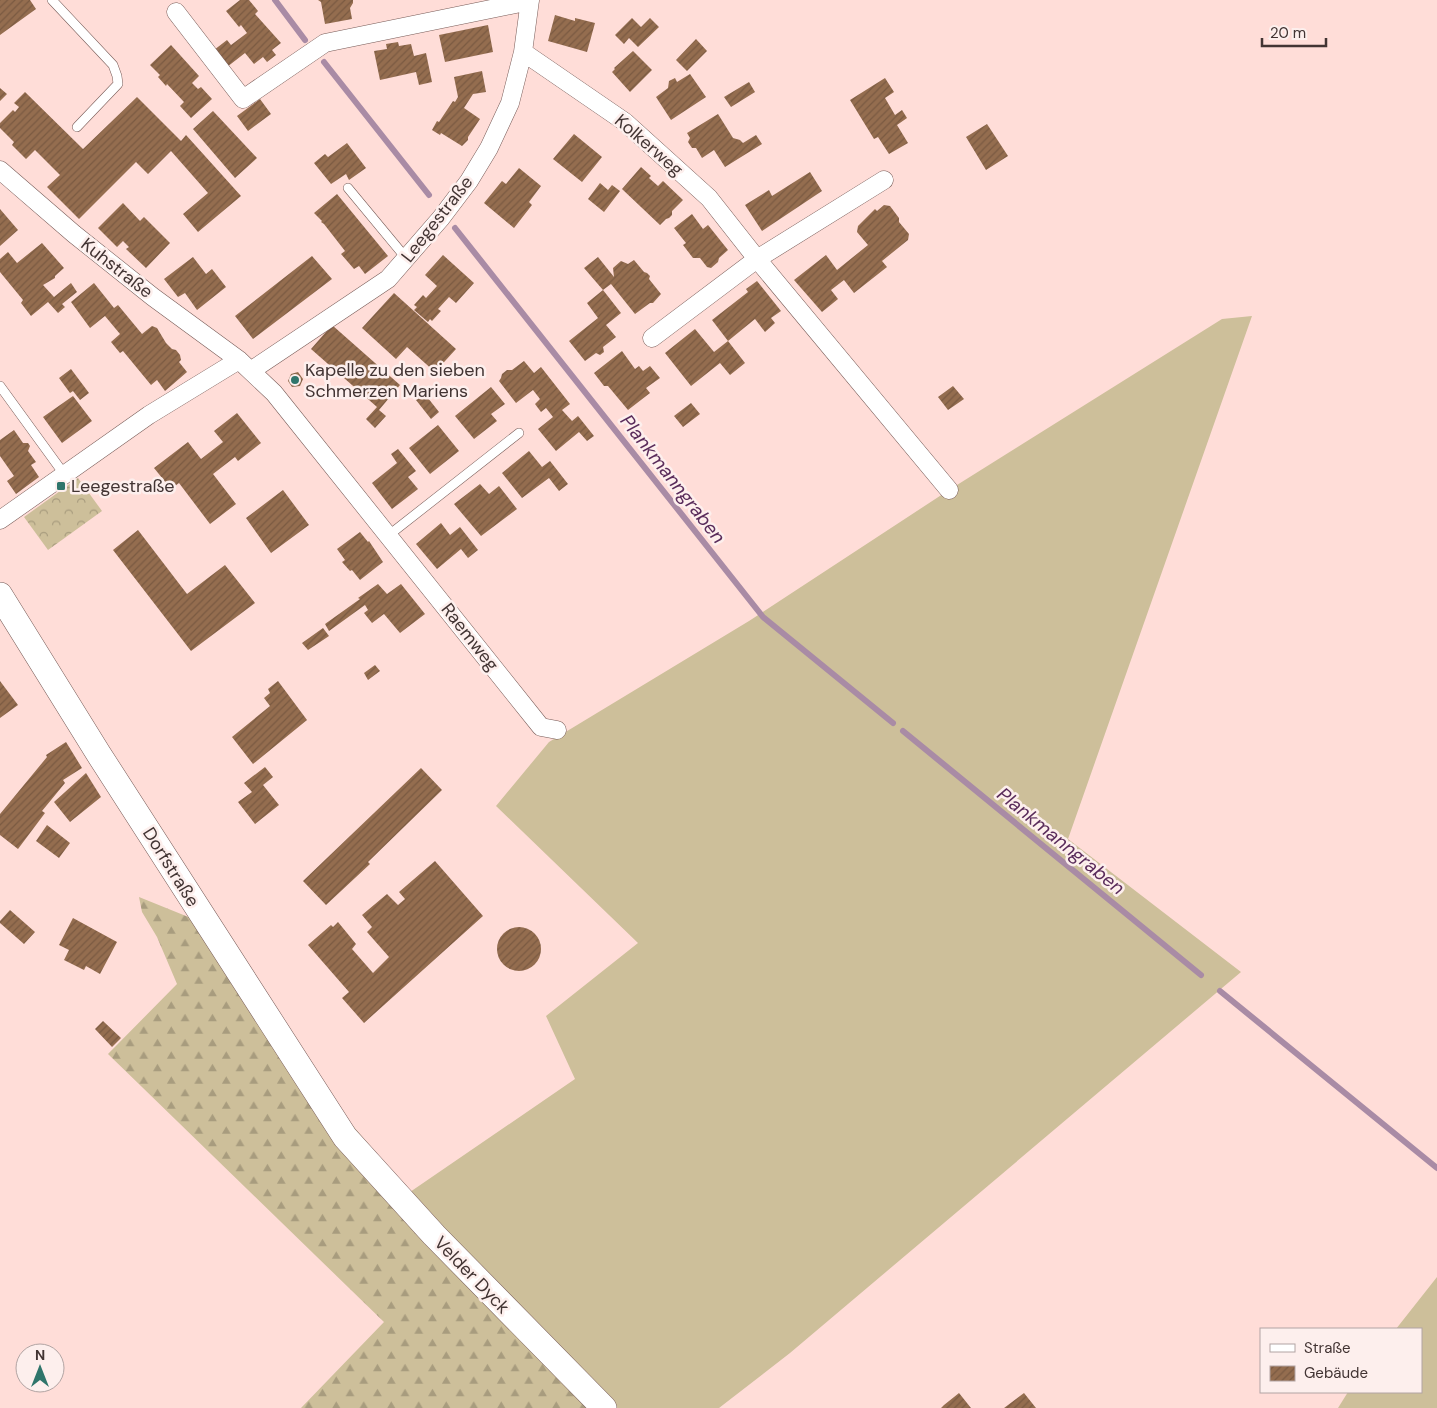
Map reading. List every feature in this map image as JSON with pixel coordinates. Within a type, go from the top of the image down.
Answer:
[{"type":"main road","name":"Dorfstraße","points":[[0,595],[98,753],[345,1137]]},
{"type":"main road","name":"Velder Dyck","points":[[345,1137],[434,1235],[604,1408]]},
{"type":"street","name":"Leegestraße","points":[[0,520],[149,415],[245,365],[388,280],[441,218],[489,148],[510,103],[523,52],[530,1],[325,43],[243,99],[176,12]]},
{"type":"street","name":"Kolkerweg","points":[[523,52],[625,122],[709,198],[757,259],[949,490]]},
{"type":"street","name":"Kuhstraße","points":[[0,170],[74,234],[145,291],[245,365]]},
{"type":"street","points":[[652,338],[757,259],[884,180]]},
{"type":"street","name":"Raemweg","points":[[245,365],[274,393],[541,727],[557,730]]},
{"type":"lane","points":[[52,0],[112,65],[117,76],[118,84],[77,127]]},
{"type":"lane","points":[[348,188],[406,258]]},
{"type":"lane","points":[[0,386],[64,474]]},
{"type":"lane","points":[[389,535],[519,433]]},
{"type":"green space","points":[[1252,316],[1068,839],[1241,972],[790,1353],[719,1408],[610,1408],[410,1192],[575,1079],[546,1016],[638,943],[496,806],[549,742],[749,621],[949,490],[1222,319]]},
{"type":"green space","points":[[78,478],[102,511],[48,550],[24,517]]},
{"type":"green space","points":[[139,897],[223,931],[299,1051],[353,1126],[410,1192],[610,1408],[301,1408],[384,1322],[108,1054],[177,984],[157,937],[142,912]]},
{"type":"green space","points":[[1437,1277],[1437,1408],[1338,1408],[1347,1393],[1422,1393],[1422,1328],[1397,1328]]},
{"type":"building","points":[[0,0],[30,0],[36,9],[0,35]]},
{"type":"building","points":[[240,0],[249,0],[258,11],[255,14],[281,43],[272,50],[276,55],[267,62],[263,57],[254,64],[245,53],[227,67],[214,50],[227,40],[231,45],[247,33],[241,25],[239,27],[226,11]]},
{"type":"building","points":[[318,0],[353,0],[350,8],[352,19],[325,24],[321,2]]},
{"type":"building","points":[[555,15],[575,21],[575,18],[595,23],[587,52],[548,41]]},
{"type":"building","points":[[632,18],[641,27],[650,18],[659,27],[638,47],[629,38],[624,44],[615,35]]},
{"type":"building","points":[[488,25],[493,52],[445,62],[439,35]]},
{"type":"building","points":[[696,39],[707,51],[687,71],[676,60]]},
{"type":"building","points":[[398,42],[399,46],[411,44],[414,56],[426,53],[432,82],[419,85],[416,72],[380,80],[374,51],[387,49],[386,44]]},
{"type":"building","points":[[171,45],[199,76],[192,83],[198,89],[201,87],[212,99],[191,118],[180,106],[184,102],[167,84],[166,86],[158,77],[160,75],[150,65]]},
{"type":"building","points":[[633,51],[652,70],[630,92],[612,72]]},
{"type":"building","points":[[482,71],[486,92],[473,94],[464,108],[480,119],[468,140],[462,146],[441,133],[440,135],[432,130],[437,121],[439,122],[453,101],[455,102],[458,97],[454,77]]},
{"type":"building","points":[[690,74],[706,97],[671,120],[656,97],[668,88],[669,81],[675,78],[677,82]]},
{"type":"building","points":[[885,78],[894,92],[885,98],[895,115],[902,110],[907,118],[897,125],[908,143],[889,154],[878,137],[874,139],[850,100]]},
{"type":"building","points":[[749,82],[755,92],[731,107],[724,97]]},
{"type":"building","points":[[0,88],[7,94],[0,101]]},
{"type":"building","points":[[25,92],[83,149],[137,97],[181,141],[186,135],[241,196],[198,232],[183,214],[208,193],[171,151],[148,174],[136,162],[79,219],[47,187],[60,175],[35,150],[26,159],[12,145],[14,142],[0,128],[0,123],[13,110],[15,112],[19,107],[14,103]]},
{"type":"building","points":[[260,99],[271,114],[248,131],[237,116]]},
{"type":"building","points":[[213,111],[257,158],[235,178],[193,129]]},
{"type":"building","points":[[718,114],[733,138],[743,143],[756,135],[762,144],[725,167],[714,150],[702,158],[696,148],[692,148],[688,142],[690,138],[687,133]]},
{"type":"building","points":[[987,124],[1008,156],[986,170],[966,137]]},
{"type":"building","points":[[574,134],[602,157],[582,182],[553,159]]},
{"type":"building","points":[[347,143],[366,168],[349,180],[346,174],[331,184],[314,163],[325,154],[328,157]]},
{"type":"building","points":[[641,167],[658,186],[663,181],[683,200],[672,211],[672,215],[660,225],[622,189]]},
{"type":"building","points":[[519,168],[541,186],[529,202],[532,205],[514,228],[484,203],[502,181],[506,184]]},
{"type":"building","points":[[810,172],[822,191],[762,231],[745,205],[769,190],[772,196]]},
{"type":"building","points":[[600,183],[608,190],[612,185],[620,191],[604,212],[588,199]]},
{"type":"building","points":[[337,194],[388,256],[365,274],[359,266],[354,269],[341,254],[345,251],[314,213]]},
{"type":"building","points":[[123,203],[140,221],[144,217],[170,243],[146,268],[126,249],[129,247],[123,241],[117,247],[98,228]]},
{"type":"building","points":[[884,205],[890,206],[899,218],[899,222],[909,234],[908,240],[882,261],[887,267],[854,293],[844,280],[831,290],[838,299],[822,312],[794,280],[826,255],[837,270],[868,245],[857,232],[858,226],[875,209],[877,211]]},
{"type":"building","points":[[0,209],[18,230],[0,246]]},
{"type":"building","points":[[692,214],[703,229],[708,225],[728,250],[711,268],[707,267],[700,258],[693,258],[683,245],[686,243],[674,228]]},
{"type":"building","points":[[42,243],[64,268],[55,278],[43,285],[54,297],[71,283],[77,292],[62,304],[65,307],[58,313],[48,302],[31,316],[21,303],[23,300],[0,272],[0,259],[8,252],[17,263]]},
{"type":"building","points":[[443,255],[474,283],[456,303],[449,297],[438,309],[441,311],[432,321],[430,319],[428,322],[414,310],[417,307],[414,305],[423,295],[426,298],[437,286],[425,275]]},
{"type":"building","points":[[312,256],[332,279],[253,339],[235,316]]},
{"type":"building","points":[[193,257],[206,274],[212,269],[226,287],[197,310],[185,293],[178,297],[164,279]]},
{"type":"building","points":[[598,257],[614,277],[613,268],[621,261],[628,264],[634,260],[650,276],[649,279],[661,294],[653,303],[650,303],[635,314],[611,284],[603,290],[584,268]]},
{"type":"building","points":[[757,281],[781,311],[771,318],[775,323],[765,332],[755,319],[728,341],[712,320],[748,292],[746,289]]},
{"type":"building","points":[[94,283],[114,308],[118,305],[142,334],[152,326],[157,328],[166,343],[180,355],[181,360],[179,362],[187,372],[165,391],[157,380],[151,385],[123,351],[120,353],[111,342],[120,334],[105,316],[90,328],[71,302]]},
{"type":"building","points":[[603,290],[621,313],[606,325],[616,337],[603,347],[604,352],[600,355],[596,353],[585,361],[569,341],[598,318],[587,303]]},
{"type":"building","points":[[394,293],[456,349],[435,372],[407,347],[396,359],[362,328]]},
{"type":"building","points":[[332,325],[400,385],[379,410],[386,416],[375,428],[366,419],[377,407],[311,349]]},
{"type":"building","points":[[695,329],[714,352],[728,341],[745,363],[730,375],[720,363],[691,386],[665,353]]},
{"type":"building","points":[[622,351],[635,369],[639,366],[643,371],[650,366],[660,378],[646,388],[650,393],[628,410],[608,386],[604,386],[594,373]]},
{"type":"building","points":[[524,361],[534,373],[541,367],[570,404],[562,410],[572,421],[578,416],[594,436],[587,441],[579,432],[556,451],[538,429],[553,417],[546,408],[541,412],[535,404],[540,399],[533,390],[516,403],[499,381],[502,374],[507,370],[512,370]]},
{"type":"building","points":[[71,369],[89,393],[80,400],[73,391],[70,393],[59,378]]},
{"type":"building","name":"Kapelle zu den sieben Schmerzen Mariens","points":[[298,372],[303,379],[300,386],[292,387],[288,381],[291,374]]},
{"type":"building","points":[[953,386],[964,399],[948,410],[938,397]]},
{"type":"building","points":[[491,387],[505,404],[491,414],[497,421],[474,439],[455,416]]},
{"type":"building","points":[[424,393],[439,412],[431,419],[416,400]]},
{"type":"building","points":[[73,396],[92,421],[62,443],[43,417]]},
{"type":"building","points":[[691,403],[700,414],[683,427],[674,416]]},
{"type":"building","points":[[237,413],[261,443],[238,461],[235,457],[213,474],[236,504],[210,524],[179,483],[171,489],[154,468],[188,442],[201,459],[223,442],[214,431]]},
{"type":"building","points":[[438,425],[459,451],[430,474],[409,448]]},
{"type":"building","points":[[14,430],[23,443],[28,443],[30,446],[28,451],[36,462],[31,465],[39,477],[16,494],[7,481],[14,476],[0,456],[0,440]]},
{"type":"building","points":[[398,449],[416,471],[408,477],[418,489],[392,509],[372,483],[397,463],[391,454]]},
{"type":"building","points":[[529,451],[542,467],[550,461],[568,484],[559,491],[549,478],[522,498],[502,473]]},
{"type":"building","points":[[480,484],[489,494],[499,486],[517,509],[481,536],[454,504]]},
{"type":"building","points":[[283,490],[309,525],[271,553],[246,518]]},
{"type":"building","points":[[441,523],[450,535],[460,527],[478,550],[468,558],[461,549],[437,569],[416,544]]},
{"type":"building","points":[[138,530],[187,594],[225,565],[255,603],[191,651],[113,550]]},
{"type":"building","points":[[360,532],[369,541],[383,562],[360,580],[342,562],[345,560],[337,549]]},
{"type":"building","points":[[378,584],[387,594],[401,584],[425,614],[400,633],[384,614],[372,623],[364,613],[368,610],[365,605],[329,631],[325,624]]},
{"type":"building","points":[[323,628],[329,636],[308,650],[302,643]]},
{"type":"building","points":[[375,665],[380,671],[368,680],[364,673]]},
{"type":"building","points":[[0,681],[18,705],[0,718]]},
{"type":"building","points":[[278,681],[307,720],[253,764],[232,737],[270,706],[264,698],[270,693],[268,689]]},
{"type":"building","points":[[66,742],[82,768],[63,780],[65,783],[42,811],[45,813],[18,849],[0,835],[0,814],[47,757],[46,755]]},
{"type":"building","points":[[265,767],[273,777],[263,785],[279,805],[255,824],[238,802],[252,792],[244,783]]},
{"type":"building","points":[[421,768],[442,790],[368,862],[370,864],[326,905],[303,881]]},
{"type":"building","points":[[86,773],[101,797],[70,822],[54,802]]},
{"type":"building","points":[[47,825],[70,843],[59,858],[36,841]]},
{"type":"building","points":[[435,861],[483,916],[364,1023],[342,998],[349,992],[308,945],[331,925],[333,927],[338,922],[356,944],[352,949],[373,973],[389,957],[367,932],[372,927],[362,915],[387,894],[398,905],[405,899],[399,892]]},
{"type":"building","points":[[10,910],[35,932],[24,944],[0,923]]},
{"type":"building","points":[[73,918],[117,942],[100,974],[86,966],[84,970],[64,960],[69,950],[59,945]]},
{"type":"building","points":[[515,927],[523,927],[535,933],[541,949],[535,965],[523,971],[515,971],[503,965],[497,953],[497,945],[503,933]]},
{"type":"building","points":[[103,1021],[121,1038],[112,1047],[95,1029]]},
{"type":"building","points":[[959,1393],[971,1408],[941,1408],[944,1405]]},
{"type":"building","points":[[1024,1393],[1036,1408],[1004,1408]]},
{"type":"waterway","name":"Plankmanngraben","points":[[275,0],[305,40]]},
{"type":"waterway","name":"Plankmanngraben","points":[[324,62],[429,195]]},
{"type":"waterway","name":"Plankmanngraben","points":[[455,228],[763,617],[893,723]]},
{"type":"waterway","name":"Plankmanngraben","points":[[903,731],[1201,975]]},
{"type":"waterway","name":"Plankmanngraben","points":[[1220,991],[1437,1168]]},
{"type":"place","name":"Kapelle zu den sieben Schmerzen Mariens","points":[[295,380]]},
{"type":"place","name":"Leegestraße","points":[[61,486]]}]
